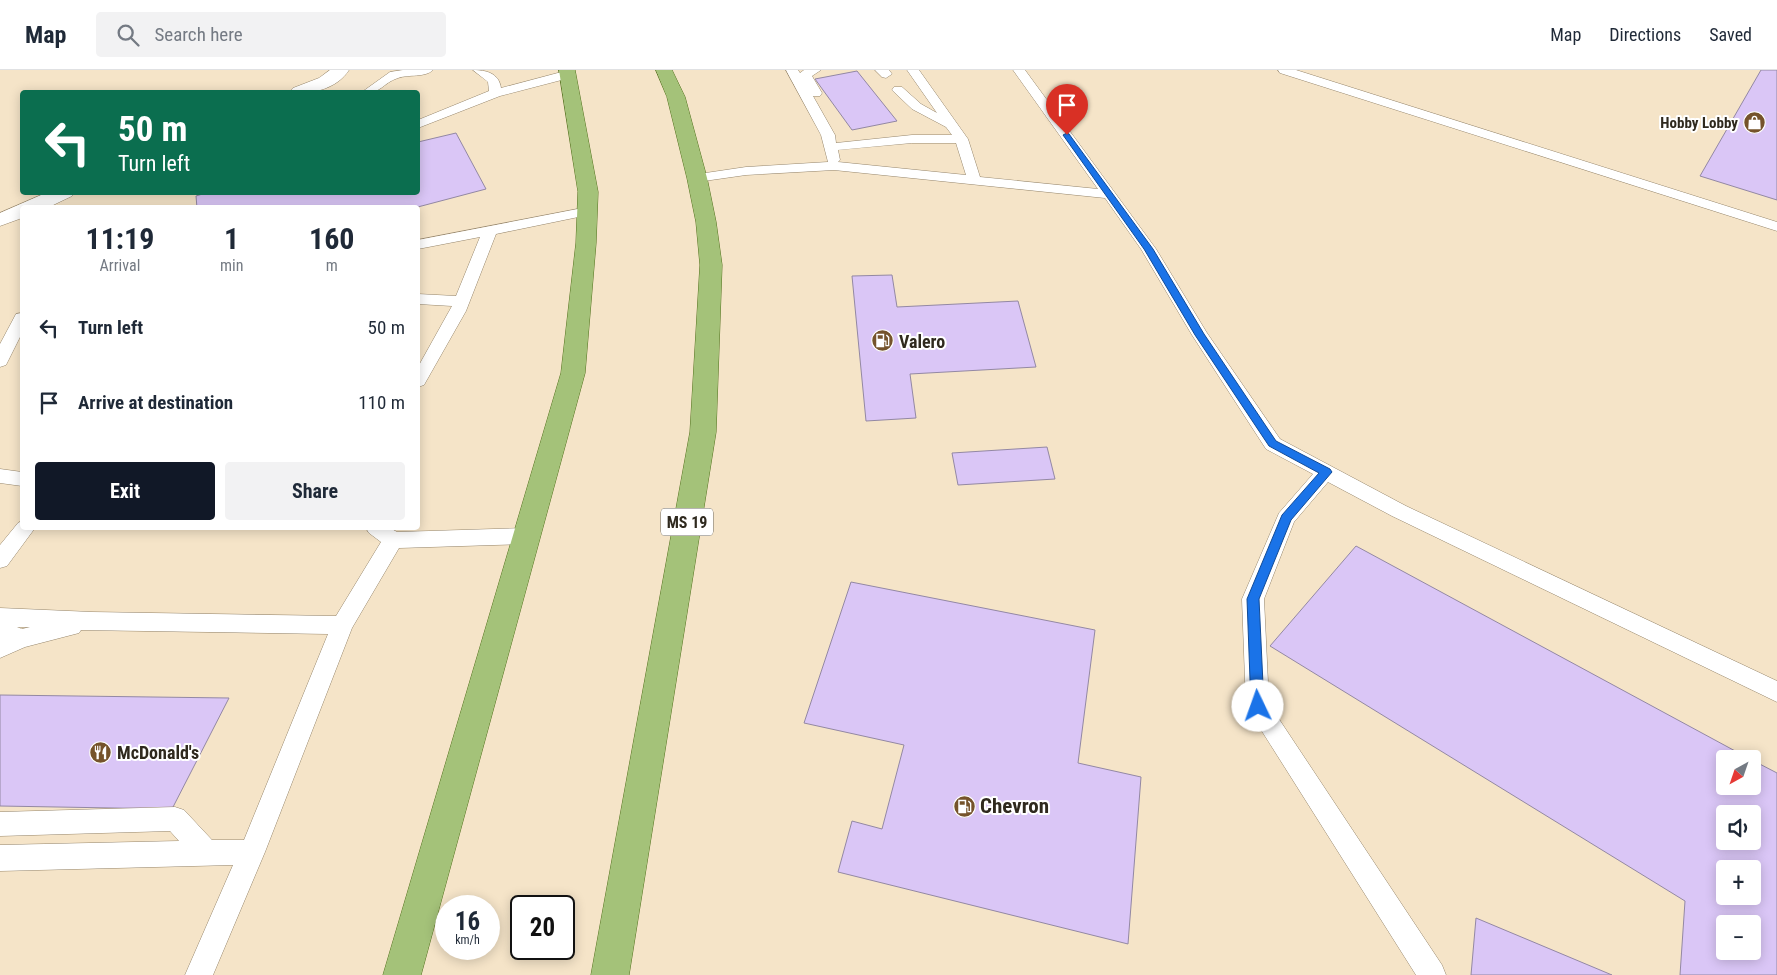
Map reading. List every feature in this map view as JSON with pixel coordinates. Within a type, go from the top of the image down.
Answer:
[{"type":"main road","name":"MS 19","points":[[610,975],[703,432],[711,265],[706,222],[697,178],[676,97],[664,70]]},
{"type":"main road","points":[[402,975],[573,373],[586,244],[588,192],[566,72]]},
{"type":"street","points":[[304,90],[325,82],[340,70]]},
{"type":"street","points":[[37,205],[59,195]]},
{"type":"street","points":[[0,220],[20,212]]},
{"type":"lane","points":[[371,90],[394,75],[427,70]]},
{"type":"lane","points":[[479,70],[494,81],[496,93]]},
{"type":"lane","points":[[900,70],[915,88],[913,106]]},
{"type":"lane","points":[[913,70],[961,139],[974,179]]},
{"type":"lane","points":[[1019,70],[1148,249],[1200,335],[1272,444],[1399,511],[1777,692]]},
{"type":"lane","points":[[1284,70],[1777,228]]},
{"type":"lane","points":[[804,71],[830,141],[834,166]]},
{"type":"lane","points":[[420,123],[496,93],[566,72]]},
{"type":"lane","points":[[898,90],[913,106],[926,114],[951,124]]},
{"type":"lane","points":[[830,141],[961,139]]},
{"type":"lane","points":[[697,178],[746,171],[834,166],[1109,194]]},
{"type":"lane","points":[[420,244],[588,211]]},
{"type":"lane","points":[[420,377],[462,301],[490,231]]},
{"type":"lane","points":[[420,299],[462,301]]},
{"type":"lane","points":[[0,360],[20,322]]},
{"type":"lane","points":[[1326,472],[1286,518],[1253,599],[1258,706],[1432,975]]},
{"type":"lane","points":[[0,476],[20,480]]},
{"type":"lane","points":[[0,560],[23,530]]},
{"type":"lane","points":[[199,975],[252,852],[342,625],[384,534],[527,536]]},
{"type":"lane","points":[[0,616],[92,621],[342,625]]},
{"type":"lane","points":[[0,649],[10,635],[92,621]]},
{"type":"lane","points":[[0,824],[175,819],[208,853]]},
{"type":"lane","points":[[0,858],[252,852]]},
{"type":"building","name":"Hobby Lobby","points":[[1761,70],[1777,70],[1777,200],[1700,176]]},
{"type":"building","points":[[857,71],[897,121],[852,130],[815,79]]},
{"type":"building","points":[[456,133],[486,189],[420,206],[197,205],[196,196],[199,195],[420,195],[420,142]]},
{"type":"building","points":[[892,275],[897,307],[1018,301],[1036,367],[910,374],[916,418],[866,421],[852,276]]},
{"type":"building","points":[[1047,447],[1055,479],[958,485],[952,453]]},
{"type":"building","points":[[1356,546],[1733,750],[1716,750],[1716,795],[1761,795],[1761,765],[1777,773],[1777,975],[1680,975],[1685,901],[1270,646]]},
{"type":"building","points":[[851,582],[1095,630],[1078,763],[1141,777],[1128,944],[838,872],[852,821],[882,829],[904,745],[804,723]]},
{"type":"building","name":"McDonald's","points":[[0,695],[229,698],[172,809],[0,806]]},
{"type":"building","points":[[1476,918],[1612,975],[1471,975]]},
{"type":"place","name":"Hobby Lobby","points":[[1754,123]]},
{"type":"place","name":"Valero","points":[[883,341]]},
{"type":"place","name":"McDonald's","points":[[101,752]]},
{"type":"place","name":"Chevron","points":[[964,806]]},
{"type":"route","points":[[1067,135],[1148,249],[1200,335],[1272,444],[1326,472],[1286,518],[1253,599],[1258,706]]}]
